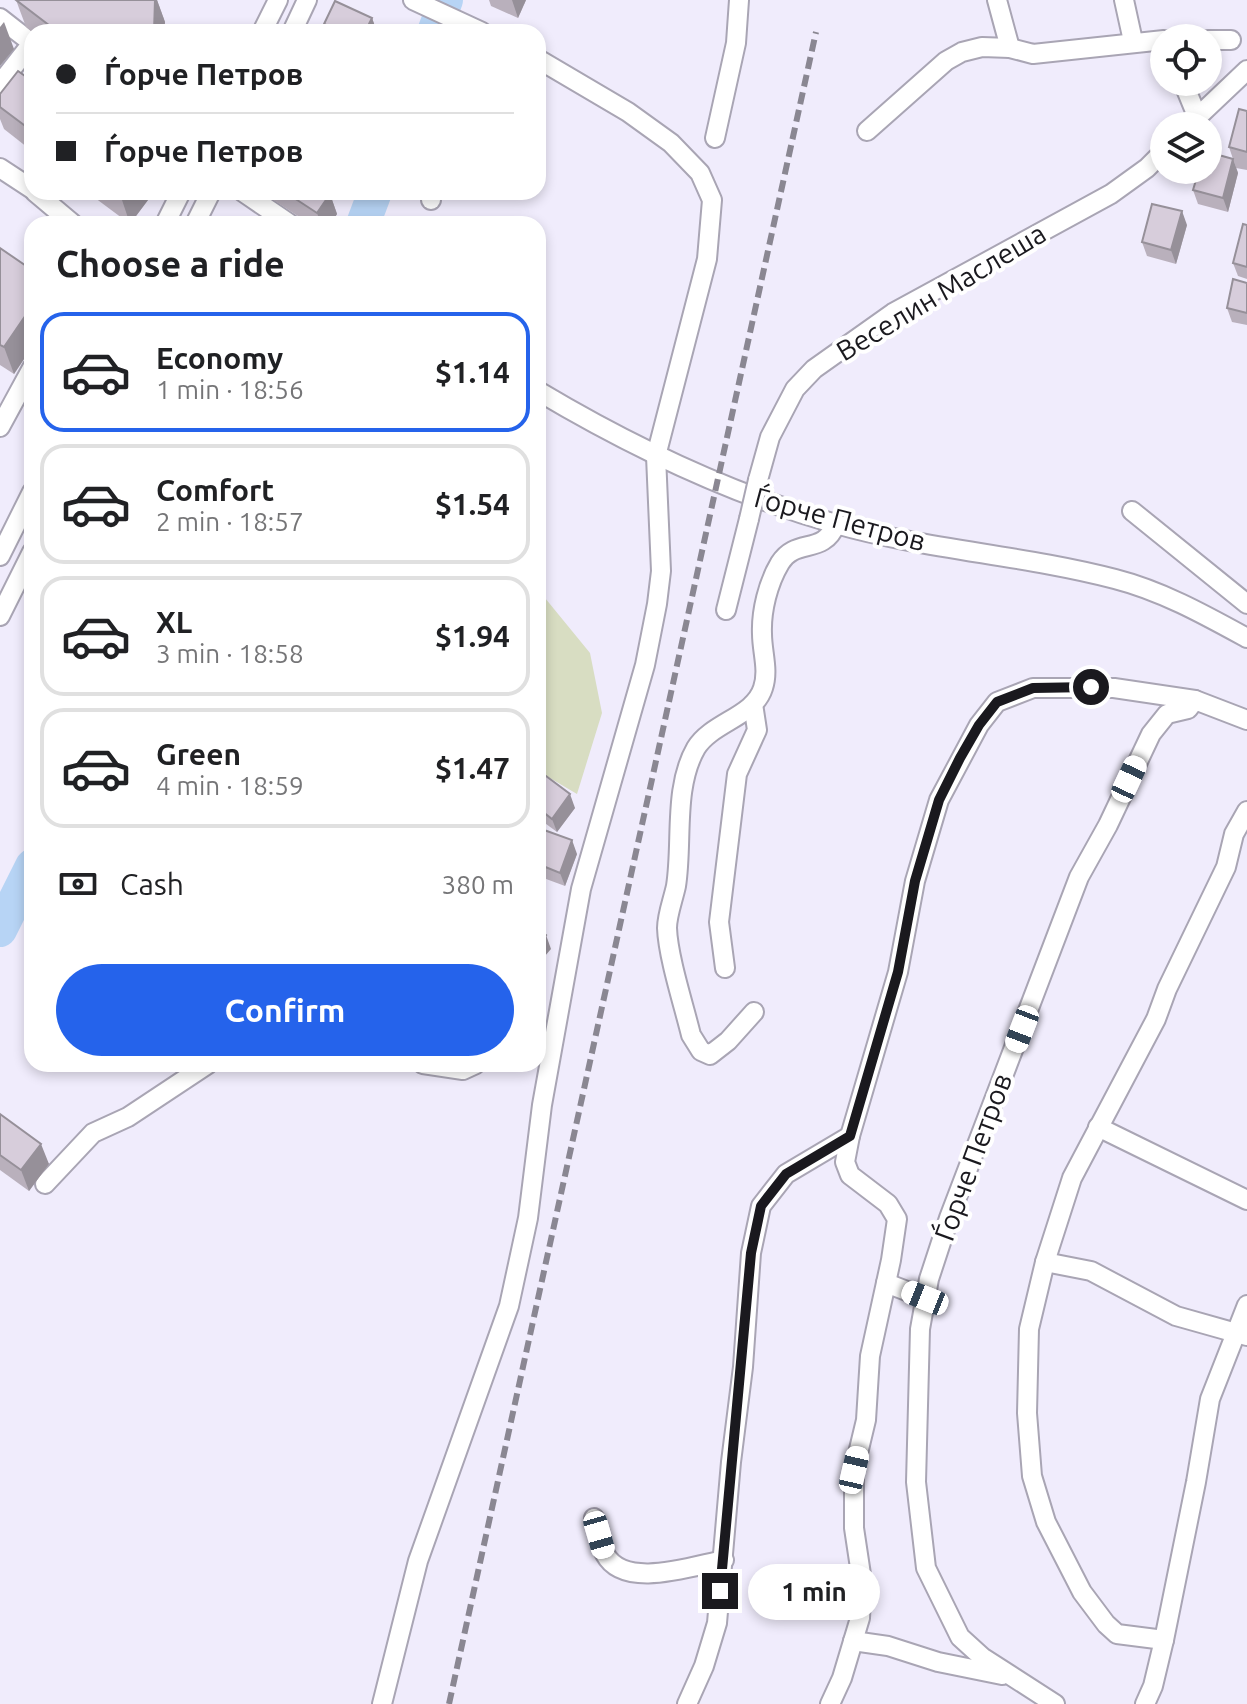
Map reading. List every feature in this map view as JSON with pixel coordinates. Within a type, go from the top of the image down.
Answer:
[{"type":"street","points":[[266,24],[278,0]]},
{"type":"street","points":[[296,24],[307,0]]},
{"type":"street","points":[[413,0],[453,24]]},
{"type":"street","points":[[715,138],[736,43],[739,0]]},
{"type":"street","points":[[997,0],[1010,48]]},
{"type":"street","points":[[1124,0],[1133,41]]},
{"type":"street","points":[[0,18],[24,37]]},
{"type":"street","points":[[867,131],[946,61],[962,52],[982,47],[1010,48],[1033,54],[1150,40]]},
{"type":"street","points":[[1222,40],[1231,40]]},
{"type":"street","points":[[0,84],[24,53]]},
{"type":"street","points":[[382,1704],[418,1561],[509,1306],[528,1218],[542,1105],[581,889],[645,665],[657,604],[661,571],[656,456],[707,259],[712,200],[700,173],[671,143],[628,112],[546,64]]},
{"type":"street","points":[[1203,112],[1247,70]]},
{"type":"street","name":"Веселин Маслеша","points":[[726,610],[770,437],[795,389],[814,369],[893,313],[1111,194],[1150,165]]},
{"type":"street","points":[[0,168],[24,184]]},
{"type":"street","points":[[45,200],[64,216]]},
{"type":"street","points":[[255,200],[279,216]]},
{"type":"street","points":[[0,427],[24,383]]},
{"type":"street","name":"Ѓорче Петров","points":[[546,396],[620,439],[733,489],[836,524],[933,546],[1116,579],[1185,604],[1247,638]]},
{"type":"street","points":[[0,556],[24,508]]},
{"type":"street","points":[[1132,511],[1247,604]]},
{"type":"street","points":[[754,1012],[728,1041],[710,1055],[701,1051],[691,1035],[667,927],[676,884],[687,770],[697,747],[713,730],[753,704],[762,692],[766,674],[761,632],[770,583],[782,559],[801,546],[822,543],[831,537],[836,524]]},
{"type":"street","points":[[0,616],[24,568]]},
{"type":"street","points":[[830,1704],[842,1678],[860,1618],[862,1581],[854,1528],[854,1470],[866,1420],[870,1356],[897,1219],[888,1204],[850,1175],[845,1162],[898,972],[915,881],[939,800],[979,725],[997,702],[1033,688],[1114,688],[1195,700],[1247,720]]},
{"type":"street","name":"Ѓорче Петров","points":[[1055,1704],[982,1657],[960,1637],[926,1568],[916,1482],[920,1329],[929,1279],[970,1161],[1079,877],[1108,825],[1151,734],[1167,714],[1188,709],[1195,700]]},
{"type":"street","points":[[725,968],[719,922],[737,774],[757,730],[753,704]]},
{"type":"street","points":[[1164,1640],[1117,1634],[1106,1624],[1082,1592],[1046,1522],[1032,1476],[1027,1413],[1029,1329],[1045,1262],[1072,1178],[1156,1019],[1167,989],[1226,867],[1234,834],[1247,811]]},
{"type":"street","points":[[546,1027],[556,1020]]},
{"type":"street","points":[[45,1184],[93,1133],[128,1117],[196,1072]]},
{"type":"street","points":[[1098,1127],[1247,1200]]},
{"type":"street","points":[[687,1704],[704,1666],[717,1623],[751,1253],[761,1206],[786,1174],[850,1136]]},
{"type":"street","points":[[1045,1262],[1091,1271],[1176,1316],[1242,1334]]},
{"type":"street","points":[[886,1283],[925,1298]]},
{"type":"street","points":[[1145,1704],[1153,1686],[1164,1640],[1210,1399],[1242,1334],[1247,1305]]},
{"type":"street","points":[[594,1518],[604,1553],[614,1566],[639,1575],[724,1560]]},
{"type":"street","points":[[853,1641],[888,1646],[938,1662],[1019,1680]]},
{"type":"green space","points":[[546,599],[590,653],[602,713],[577,794],[546,776]]},
{"type":"building","points":[[16,0],[155,0],[154,24],[48,24]]},
{"type":"building","points":[[335,1],[372,18],[369,24],[324,24]]},
{"type":"building","points":[[18,71],[24,75],[24,125],[0,107],[0,94]]},
{"type":"building","points":[[1239,109],[1247,111],[1247,152],[1229,147]]},
{"type":"building","points":[[1222,156],[1233,159],[1223,198],[1193,190],[1195,184],[1222,184]]},
{"type":"building","points":[[297,200],[326,200],[317,213]]},
{"type":"building","points":[[1152,204],[1182,211],[1171,250],[1142,242]]},
{"type":"building","points":[[1243,224],[1247,225],[1247,267],[1233,263]]},
{"type":"building","points":[[0,248],[24,264],[24,318],[4,347],[0,345]]},
{"type":"building","points":[[1233,279],[1247,283],[1247,313],[1227,308]]},
{"type":"building","points":[[546,776],[570,794],[552,819],[546,814]]},
{"type":"building","points":[[546,831],[572,840],[560,873],[546,867]]},
{"type":"building","points":[[0,1114],[41,1144],[21,1170],[0,1155]]},
{"type":"waterway","points":[[437,24],[446,0]]},
{"type":"waterway","points":[[366,216],[372,200]]},
{"type":"waterway","points":[[0,930],[24,882]]},
{"type":"railway","points":[[449,1704],[816,32]]},
{"type":"route","points":[[720,1591],[743,1367],[751,1253],[761,1206],[786,1174],[850,1136],[898,972],[915,881],[939,800],[979,725],[997,702],[1033,688],[1091,687]]}]
